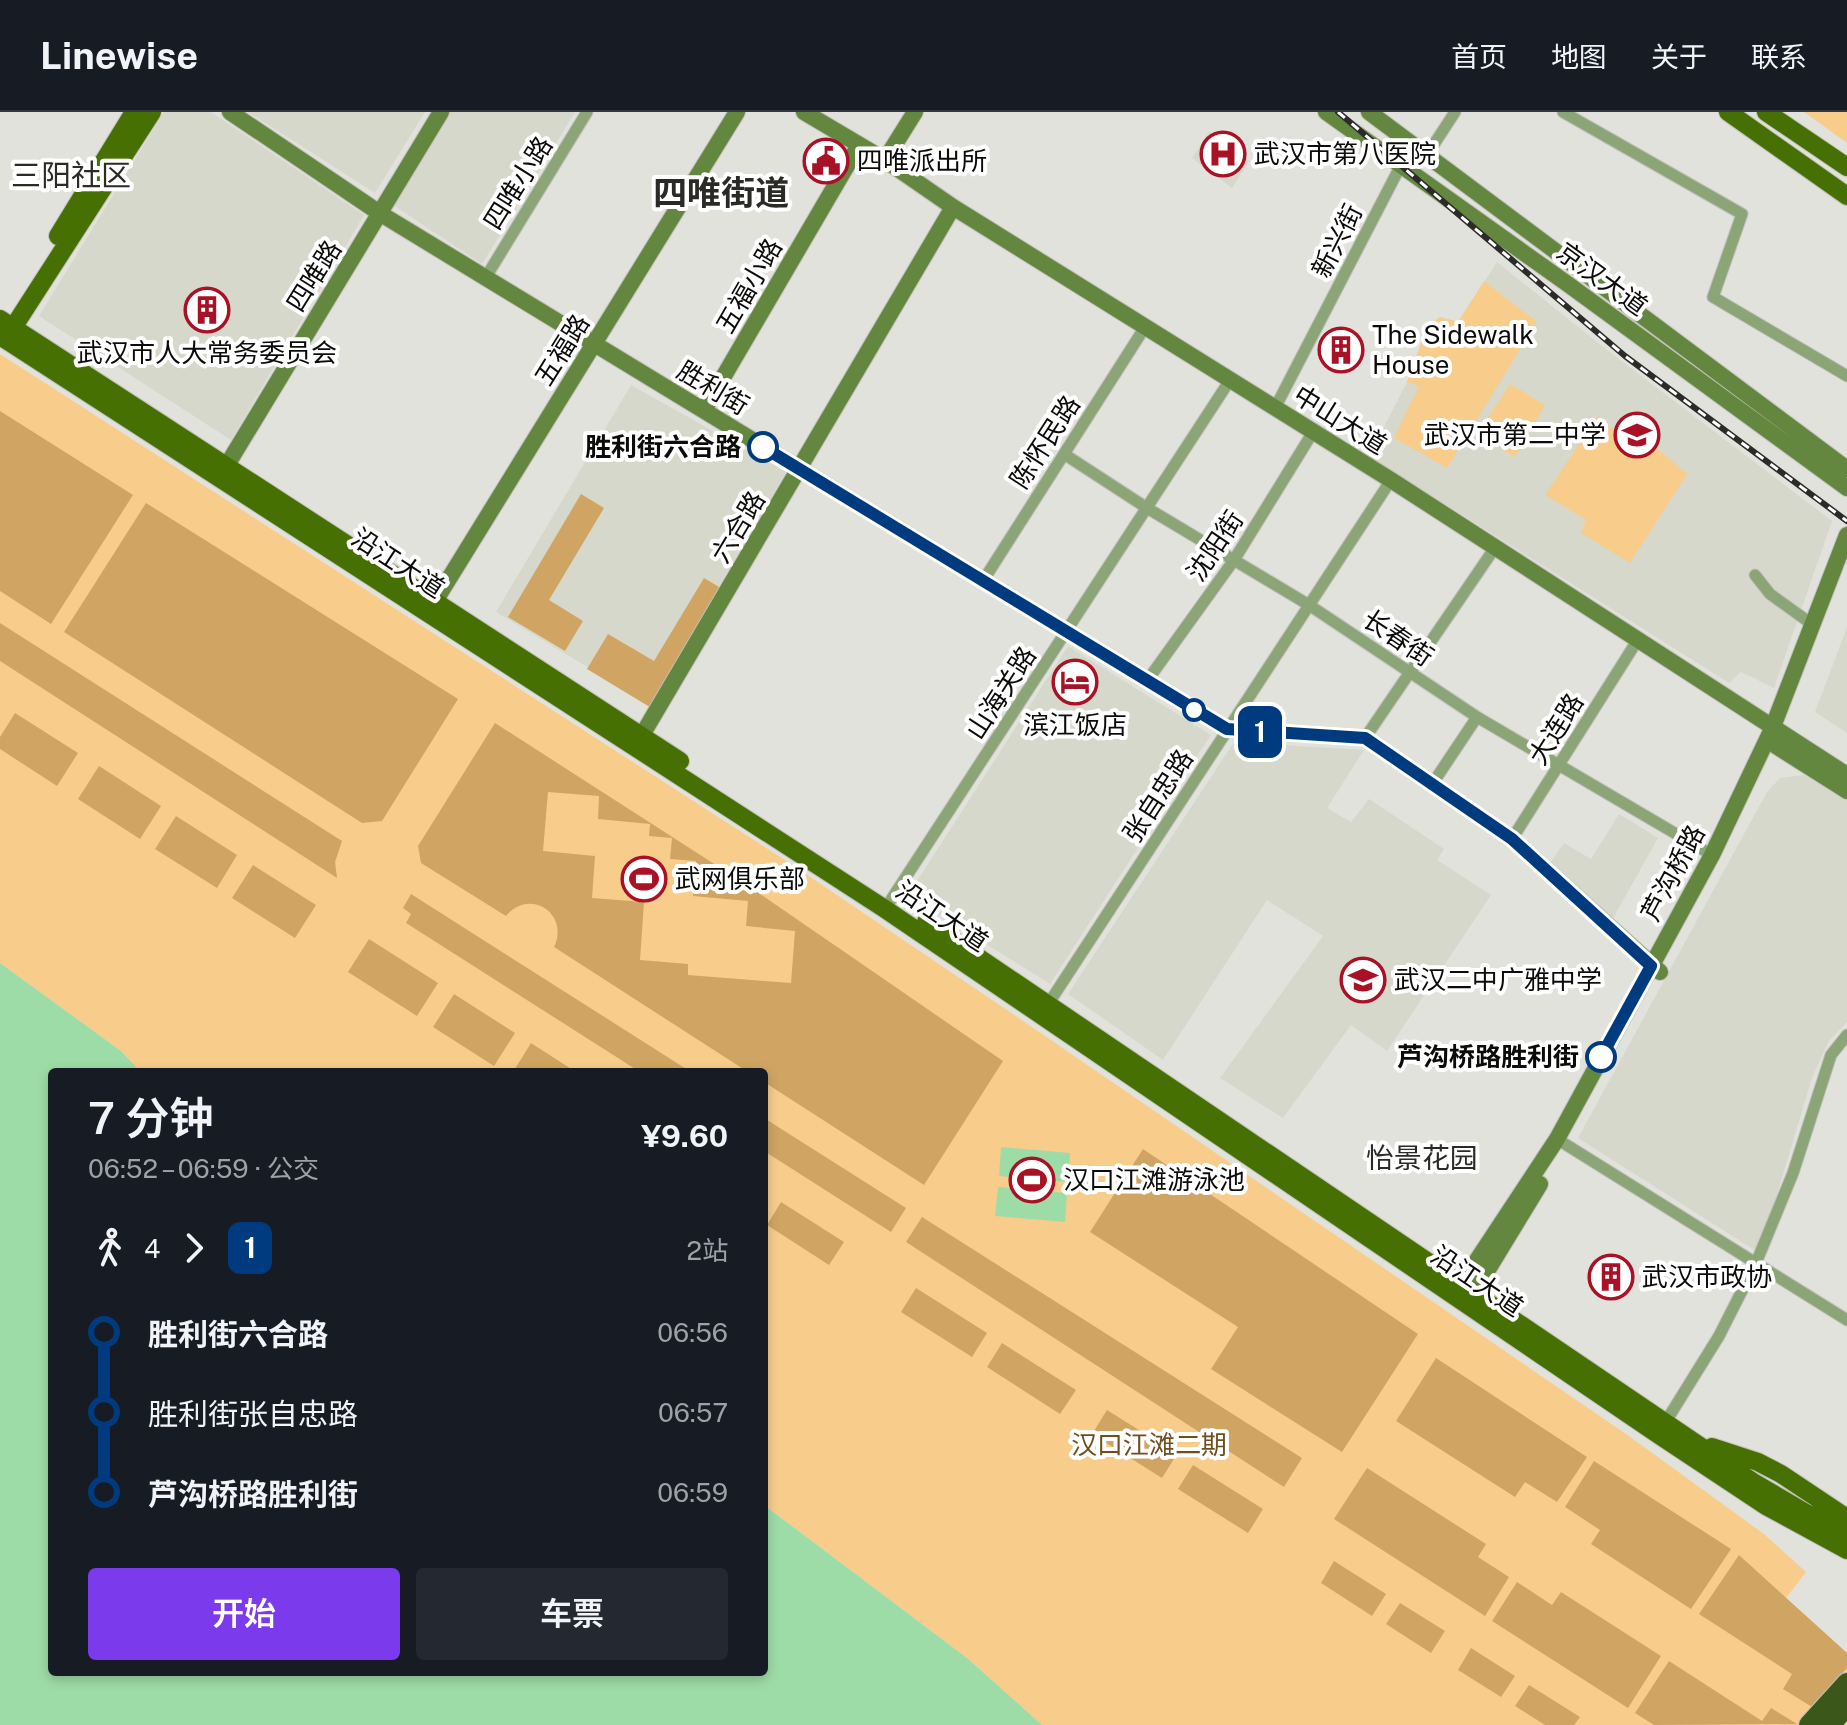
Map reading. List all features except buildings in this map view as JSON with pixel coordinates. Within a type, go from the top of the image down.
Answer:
[{"type":"highway","points":[[1809,1725],[1847,1683]]},
{"type":"highway","points":[[1830,1725],[1847,1706]]},
{"type":"main road","points":[[4,329],[134,112]]},
{"type":"main road","points":[[4,329],[152,112]]},
{"type":"main road","name":"胜利街","points":[[230,112],[381,214],[1227,729],[1365,738],[1512,839],[1656,969]]},
{"type":"main road","name":"四唯路","points":[[227,465],[441,112]]},
{"type":"main road","name":"五福路","points":[[431,607],[737,112]]},
{"type":"main road","name":"中山大道","points":[[804,112],[1391,480],[1637,641],[1775,736],[1847,791]]},
{"type":"main road","points":[[885,160],[915,112]]},
{"type":"main road","name":"京汉大道","points":[[1326,112],[1847,488]]},
{"type":"main road","name":"京汉大道","points":[[1369,112],[1847,469]]},
{"type":"main road","points":[[1728,112],[1847,196]]},
{"type":"main road","points":[[1766,112],[1847,167]]},
{"type":"main road","name":"五福小路","points":[[704,410],[859,145]]},
{"type":"main road","name":"六合路","points":[[638,742],[953,207]]},
{"type":"main road","name":"沿江大道","points":[[4,329],[227,465],[431,607]]},
{"type":"main road","name":"沿江大道","points":[[4,329],[888,905],[1464,1295],[1766,1506],[1847,1550]]},
{"type":"main road","name":"芦沟桥路","points":[[1656,969],[1775,736],[1847,535]]},
{"type":"main road","name":"芦沟桥路","points":[[1464,1295],[1561,1141],[1656,969],[1713,875],[1823,630],[1847,560]]},
{"type":"main road","name":"中山大道","points":[[1775,736],[1847,775]]},
{"type":"main road","name":"沿江大道","points":[[1464,1295],[1764,1488],[1806,1513],[1847,1531]]},
{"type":"main road","points":[[1690,1439],[1758,1462],[1847,1518]]},
{"type":"main road","points":[[1818,1536],[1847,1557]]},
{"type":"street","name":"四唯小路","points":[[486,277],[587,112]]},
{"type":"street","points":[[1401,165],[1427,155],[1455,112]]},
{"type":"street","points":[[1563,112],[1742,214],[1713,297],[1847,376]]},
{"type":"street","name":"新兴街","points":[[1275,408],[1401,165]]},
{"type":"street","name":"陈怀民路","points":[[983,581],[1145,327]]},
{"type":"street","name":"山海关路","points":[[888,905],[1230,380]]},
{"type":"street","name":"沈阳街","points":[[1147,681],[1234,560],[1313,432]]},
{"type":"street","name":"长春街","points":[[1064,454],[1147,508],[1309,605],[1477,717],[1712,855]]},
{"type":"street","name":"张自忠路","points":[[1045,1010],[1391,480]]},
{"type":"street","points":[[1365,738],[1494,549]]},
{"type":"street","points":[[1755,575],[1770,594],[1813,625]]},
{"type":"street","name":"大连路","points":[[1512,839],[1637,641]]},
{"type":"street","points":[[1433,783],[1477,717]]},
{"type":"street","points":[[1665,1423],[1719,1336],[1756,1263],[1793,1173],[1831,1055],[1847,1035]]},
{"type":"street","points":[[1561,1141],[1847,1320]]},
{"type":"shaded area","points":[[164,112],[211,112],[364,215],[231,440],[39,316]]},
{"type":"shaded area","points":[[248,112],[425,112],[375,193]]},
{"type":"shaded area","points":[[447,112],[575,112],[482,264],[390,203]]},
{"type":"shaded area","points":[[1209,132],[1249,161],[1232,188],[1192,158]]},
{"type":"shaded area","name":"武汉市第二中学","points":[[1497,262],[1832,521],[1774,688],[1741,672],[1729,683],[1369,456],[1407,382],[1427,327],[1440,317],[1458,322]]},
{"type":"shaded area","points":[[631,385],[786,472],[649,704],[496,612]]},
{"type":"shaded area","points":[[1847,627],[1847,733],[1815,712]]},
{"type":"shaded area","points":[[1068,646],[1211,735],[1050,984],[908,895]]},
{"type":"shaded area","points":[[1234,742],[1364,750],[1327,808],[1351,822],[1369,799],[1444,849],[1437,860],[1491,895],[1387,1051],[1351,1025],[1283,1118],[1220,1078],[1323,936],[1267,900],[1163,1060],[1068,994]]},
{"type":"shaded area","points":[[1804,775],[1847,800],[1847,1022],[1829,1041],[1812,1078],[1772,1211],[1756,1251],[1578,1138],[1767,792],[1780,778]]},
{"type":"shaded area","points":[[1619,814],[1658,838],[1611,922],[1549,864],[1564,843],[1591,859]]},
{"type":"shaded area","points":[[0,963],[121,1051],[137,1068],[48,1068],[48,1676],[768,1676],[768,1508],[967,1658],[1042,1725],[0,1725]]},
{"type":"shaded area","points":[[1001,1147],[1070,1153],[1068,1182],[999,1176]]},
{"type":"shaded area","points":[[998,1187],[1067,1193],[1065,1222],[995,1216]]},
{"type":"green space","points":[[1804,112],[1847,112],[1847,143]]},
{"type":"green space","points":[[1484,281],[1537,322],[1447,468],[1394,438],[1419,386],[1407,382],[1427,327],[1440,317],[1458,322]]},
{"type":"green space","name":"汉口江滩二期","points":[[0,354],[791,864],[1626,1434],[1764,1534],[1806,1572],[1786,1598],[1847,1653],[1847,1725],[1042,1725],[967,1658],[768,1508],[768,1068],[137,1068],[121,1051],[0,963]]},
{"type":"green space","points":[[1510,384],[1545,405],[1515,457],[1477,434]]},
{"type":"green space","points":[[0,411],[133,495],[51,624],[0,591]]},
{"type":"green space","points":[[1597,417],[1628,441],[1638,432],[1687,474],[1630,563],[1581,533],[1586,520],[1545,495]]},
{"type":"green space","points":[[581,494],[604,508],[549,600],[583,621],[565,651],[508,617]]},
{"type":"green space","points":[[146,503],[458,699],[382,821],[362,823],[64,632]]},
{"type":"green space","points":[[704,578],[724,590],[653,709],[587,669],[608,634],[654,661]]},
{"type":"green space","points":[[0,623],[342,841],[335,862],[337,878],[0,661]]},
{"type":"green space","points":[[15,713],[78,753],[57,786],[0,749],[0,737]]},
{"type":"green space","points":[[495,723],[747,885],[1003,1061],[924,1185],[768,1085],[768,1068],[742,1068],[554,947],[558,935],[557,924],[545,908],[526,904],[506,916],[421,863],[418,846]],"holes":[[[548,792],[599,796],[598,819],[650,824],[649,836],[672,838],[670,859],[696,861],[693,896],[748,901],[746,926],[795,931],[791,983],[688,975],[688,964],[640,960],[644,902],[592,898],[595,856],[543,851]]]},
{"type":"green space","points":[[99,766],[161,806],[140,839],[78,799]]},
{"type":"green space","points":[[176,816],[237,855],[217,888],[155,849]]},
{"type":"green space","points":[[253,865],[316,905],[295,938],[232,898]]},
{"type":"green space","points":[[411,894],[685,1068],[634,1068],[406,923],[411,914],[403,908]]},
{"type":"green space","points":[[369,939],[438,983],[417,1016],[348,972]]},
{"type":"green space","points":[[454,994],[515,1033],[494,1066],[433,1027]]},
{"type":"green space","points":[[531,1043],[570,1068],[515,1068]]},
{"type":"green space","points":[[768,1121],[906,1208],[891,1232],[768,1154]]},
{"type":"green space","points":[[1143,1149],[1418,1334],[1342,1452],[1211,1369],[1238,1327],[1090,1232]]},
{"type":"green space","points":[[781,1202],[844,1242],[829,1265],[768,1223]]},
{"type":"green space","points":[[922,1217],[1302,1458],[1284,1487],[906,1242]]},
{"type":"green space","points":[[916,1288],[987,1333],[972,1357],[901,1312]]},
{"type":"green space","points":[[1002,1343],[1076,1390],[1060,1414],[987,1367]]},
{"type":"green space","points":[[1436,1358],[1587,1457],[1557,1502],[1525,1482],[1515,1497],[1396,1421]]},
{"type":"green space","points":[[1107,1410],[1177,1454],[1162,1478],[1092,1434]]},
{"type":"green space","points":[[1594,1461],[1731,1549],[1691,1609],[1591,1544],[1600,1530],[1565,1507]]},
{"type":"green space","points":[[1193,1465],[1263,1509],[1248,1533],[1178,1489]]},
{"type":"green space","points":[[1367,1468],[1486,1544],[1478,1557],[1509,1577],[1485,1616],[1334,1519]]},
{"type":"green space","points":[[1739,1555],[1847,1653],[1847,1668],[1812,1707],[1783,1689],[1792,1674],[1699,1614]]},
{"type":"green space","points":[[1334,1561],[1386,1594],[1372,1616],[1321,1583]]},
{"type":"green space","points":[[1517,1582],[1552,1605],[1561,1592],[1661,1656],[1628,1708],[1492,1621]]},
{"type":"green space","points":[[1400,1603],[1445,1631],[1431,1653],[1386,1624]]},
{"type":"green space","points":[[1471,1648],[1515,1676],[1501,1697],[1458,1670]]},
{"type":"green space","points":[[1669,1661],[1762,1721],[1771,1708],[1797,1724],[1654,1725],[1635,1713]]},
{"type":"green space","points":[[1529,1685],[1580,1717],[1574,1725],[1545,1725],[1515,1706]]},
{"type":"railway","points":[[1338,112],[1625,356],[1847,521]]},
{"type":"bus line","name":"1","points":[[763,447],[1227,729],[1365,738],[1512,839],[1651,966],[1601,1057]]},
{"type":"place","name":"武汉市第八医院","points":[[1223,154]]},
{"type":"place","name":"四唯派出所","points":[[826,161]]},
{"type":"place","name":"武汉市人大常务委员会","points":[[207,310]]},
{"type":"place","name":"The Sidewalk House","points":[[1341,350]]},
{"type":"place","name":"武汉市第二中学","points":[[1637,435]]},
{"type":"place","name":"胜利街六合路","points":[[763,447]]},
{"type":"place","name":"滨江饭店","points":[[1075,682]]},
{"type":"place","name":"武网俱乐部","points":[[644,879]]},
{"type":"place","name":"武汉二中广雅中学","points":[[1363,980]]},
{"type":"place","name":"芦沟桥路胜利街","points":[[1601,1057]]},
{"type":"place","name":"汉口江滩游泳池","points":[[1032,1180]]},
{"type":"place","name":"武汉市政协","points":[[1611,1277]]},
{"type":"district","name":"三阳社区","points":[[71,176]]},
{"type":"district","name":"四唯街道","points":[[721,193]]},
{"type":"district","name":"怡景花园","points":[[1422,1158]]}]
